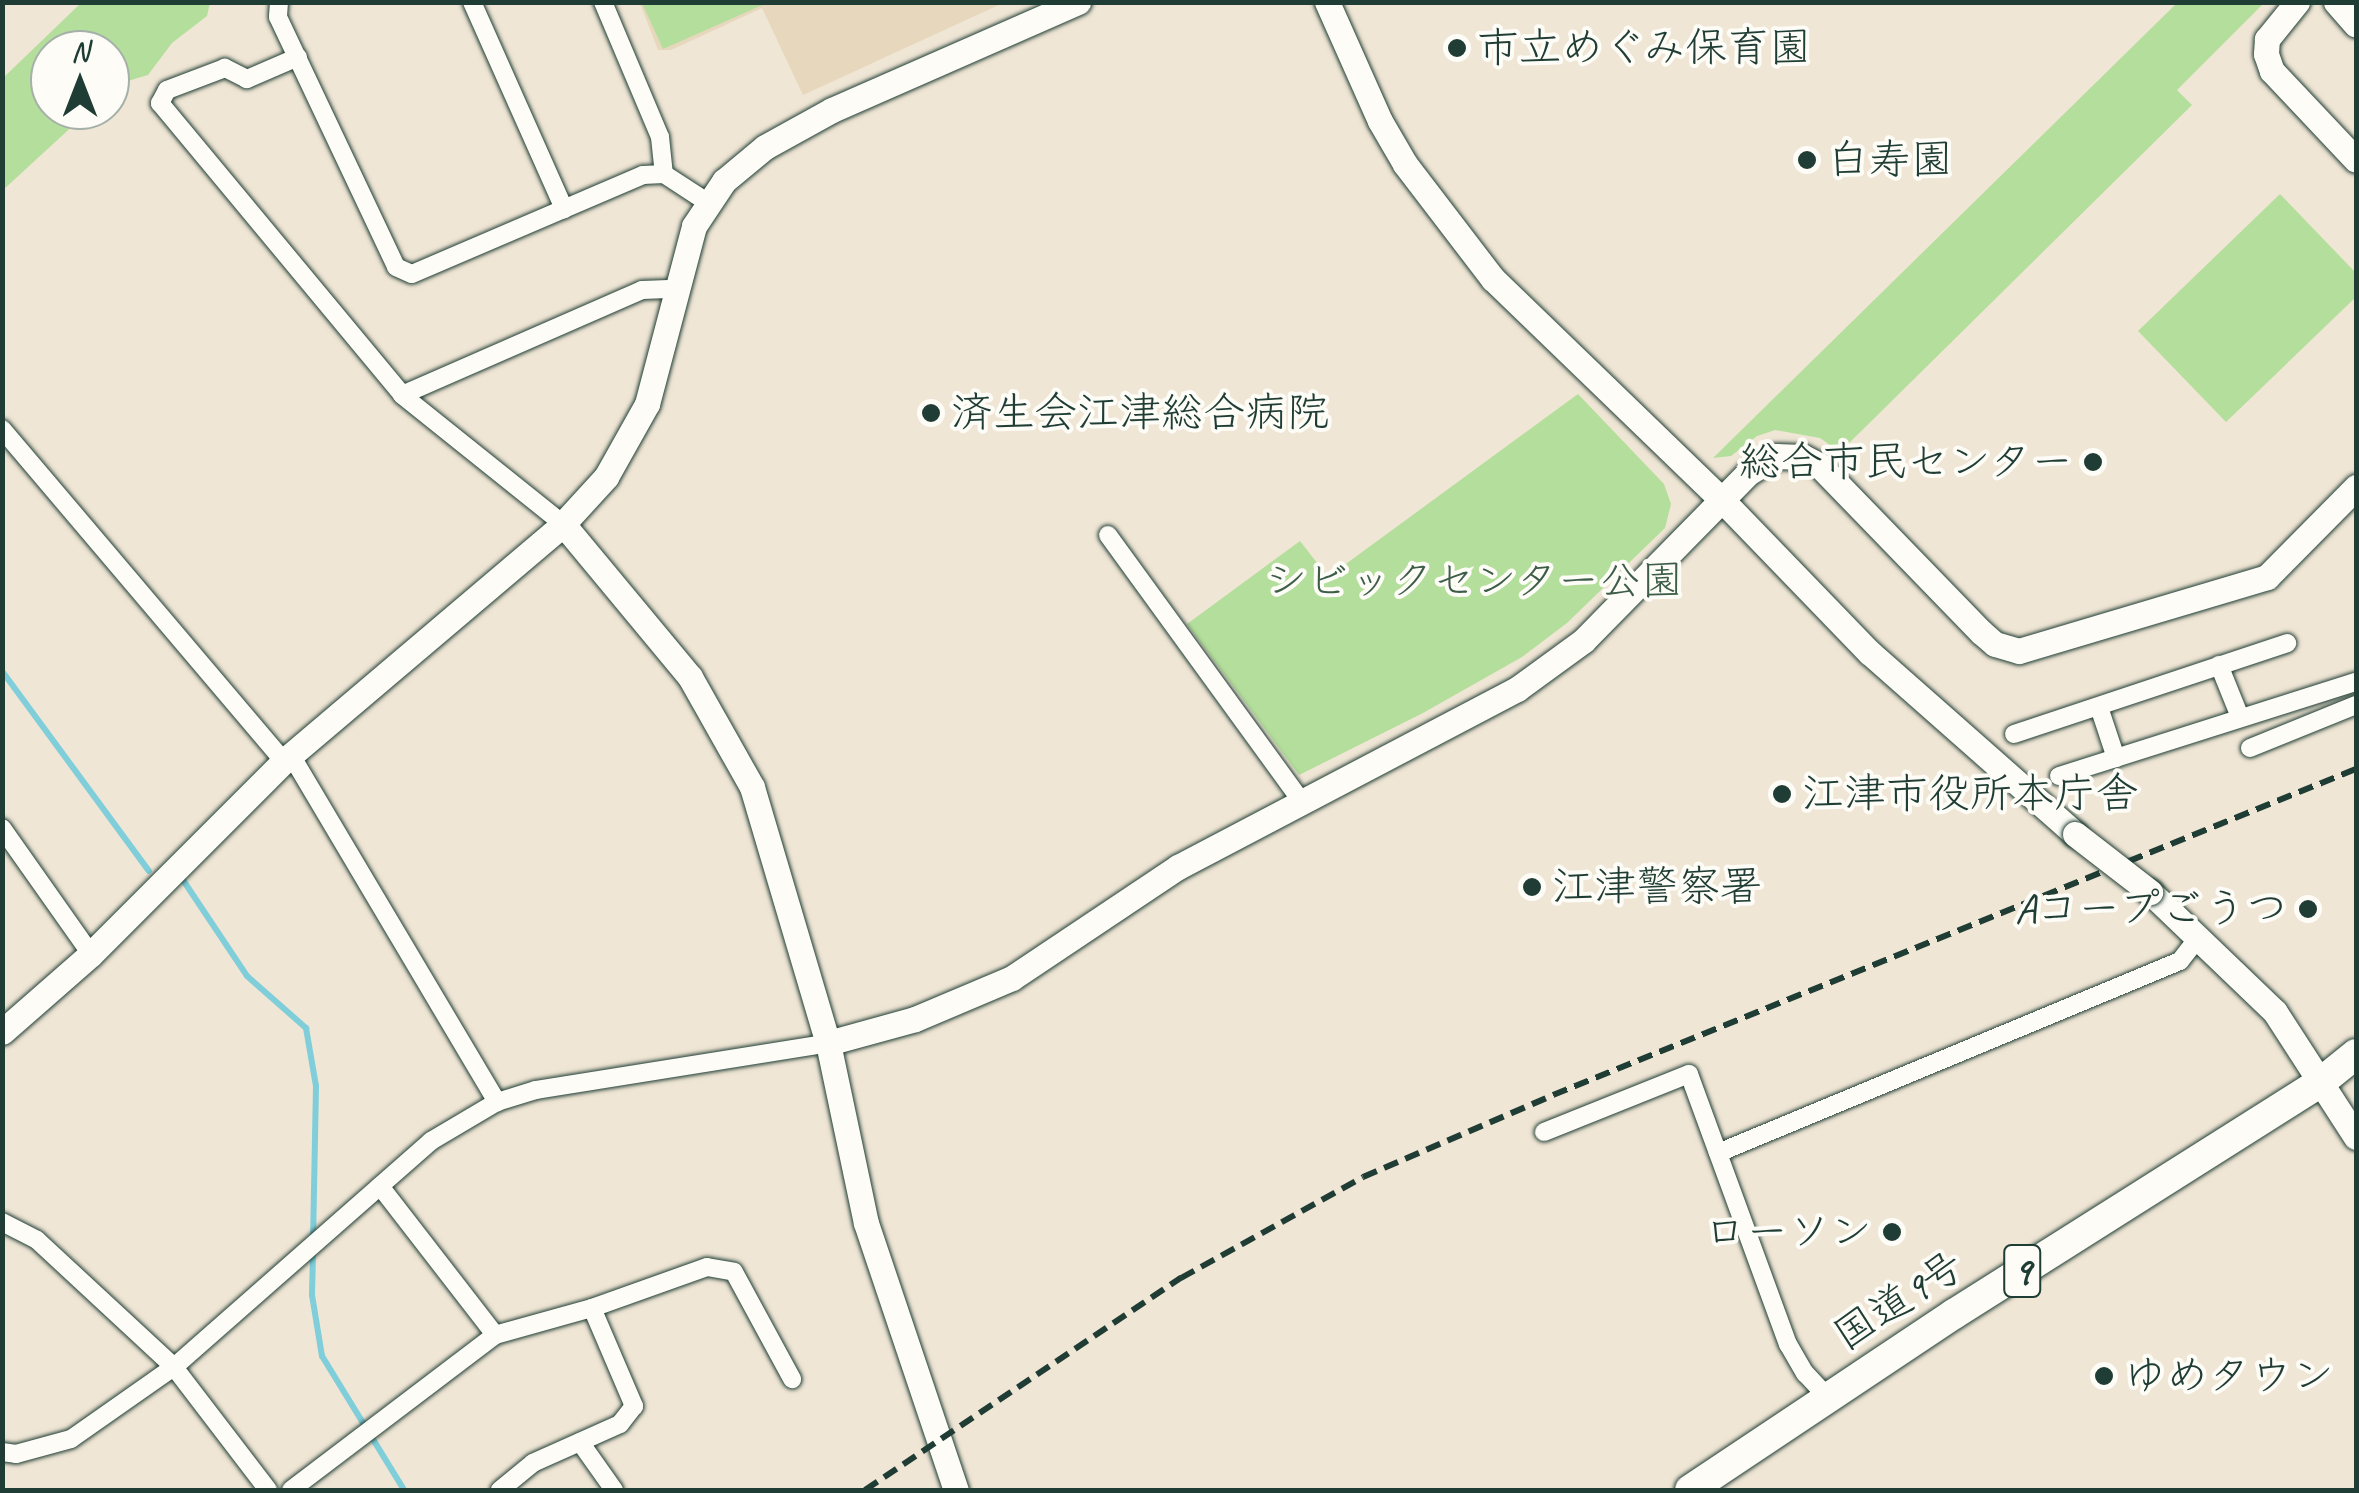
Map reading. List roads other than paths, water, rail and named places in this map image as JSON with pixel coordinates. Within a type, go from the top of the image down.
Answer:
[{"type":"highway","name":"国道9号","points":[[1706,1486],[1828,1398],[2320,1084],[2356,1054]]},
{"type":"street","points":[[279,2],[278,17],[396,267],[412,274],[644,175],[664,174],[707,202]]},
{"type":"street","points":[[472,2],[564,209]]},
{"type":"street","points":[[603,2],[660,137],[664,174]]},
{"type":"street","points":[[2,1032],[91,954],[287,758],[563,524],[606,478],[636,428],[655,382],[675,289],[694,226],[707,202],[744,162],[790,131],[1078,2]]},
{"type":"street","points":[[1327,2],[1380,121],[1405,164],[1493,280],[1724,500],[1870,653],[2075,834],[2150,892],[2275,1012],[2356,1137]]},
{"type":"street","points":[[2297,2],[2267,38],[2266,54],[2272,71],[2356,160]]},
{"type":"street","points":[[2336,2],[2356,26]]},
{"type":"street","points":[[298,57],[246,78],[225,68],[168,90],[160,103],[402,396],[563,524],[690,676],[730,742],[776,856],[828,1043],[866,1223],[956,1490]]},
{"type":"street","points":[[402,396],[642,290],[675,289]]},
{"type":"street","points":[[2,429],[287,758],[498,1102]]},
{"type":"street","points":[[2,1452],[16,1454],[71,1439],[174,1367],[432,1141],[498,1102],[536,1090],[828,1043],[915,1019],[1012,978],[1178,867],[1300,799],[1517,689],[1583,640],[1756,467],[1776,456],[1810,460],[1980,632],[1995,644],[2019,651],[2267,577],[2356,487]]},
{"type":"street","points":[[1108,535],[1300,799]]},
{"type":"street","points":[[2014,734],[2288,643]]},
{"type":"street","points":[[2219,666],[2240,717]]},
{"type":"street","points":[[2059,776],[2356,682]]},
{"type":"street","points":[[2250,748],[2356,705]]},
{"type":"street","points":[[2099,707],[2116,758]]},
{"type":"street","points":[[2,828],[91,954]]},
{"type":"street","points":[[1718,1153],[2180,961],[2198,938]]},
{"type":"street","points":[[1544,1132],[1689,1074],[1788,1344],[1804,1373],[1828,1398]]},
{"type":"street","points":[[380,1186],[495,1335]]},
{"type":"street","points":[[2,1222],[37,1240],[174,1367],[268,1490]]},
{"type":"street","points":[[291,1490],[495,1335],[592,1308],[707,1268],[734,1272],[792,1379]]},
{"type":"street","points":[[500,1490],[533,1463],[620,1424],[634,1406],[592,1308]]},
{"type":"street","points":[[580,1442],[614,1490]]},
{"type":"waterway","points":[[2,671],[149,871]]},
{"type":"waterway","points":[[183,880],[247,976],[306,1028],[316,1086],[313,1240]]},
{"type":"waterway","points":[[313,1253],[312,1295],[322,1356],[404,1490]]},
{"type":"railway","points":[[865,1490],[1181,1278],[1363,1177],[1553,1095],[2356,769]]},
{"type":"place","name":"市立めぐみ保育園","points":[[1457,48]]},
{"type":"place","name":"白寿園","points":[[1807,160]]},
{"type":"place","name":"済生会江津総合病院","points":[[931,413]]},
{"type":"place","name":"総合市民センター","points":[[2093,462]]},
{"type":"place","name":"江津市役所本庁舎","points":[[1782,794]]},
{"type":"place","name":"江津警察署","points":[[1532,887]]},
{"type":"place","name":"Aコープごうつ","points":[[2308,909]]},
{"type":"place","name":"ローソン","points":[[1892,1232]]},
{"type":"place","name":"ゆめタウン","points":[[2104,1376]]},
{"type":"park label","name":"シビックセンター公園","points":[[1474,581]]}]
